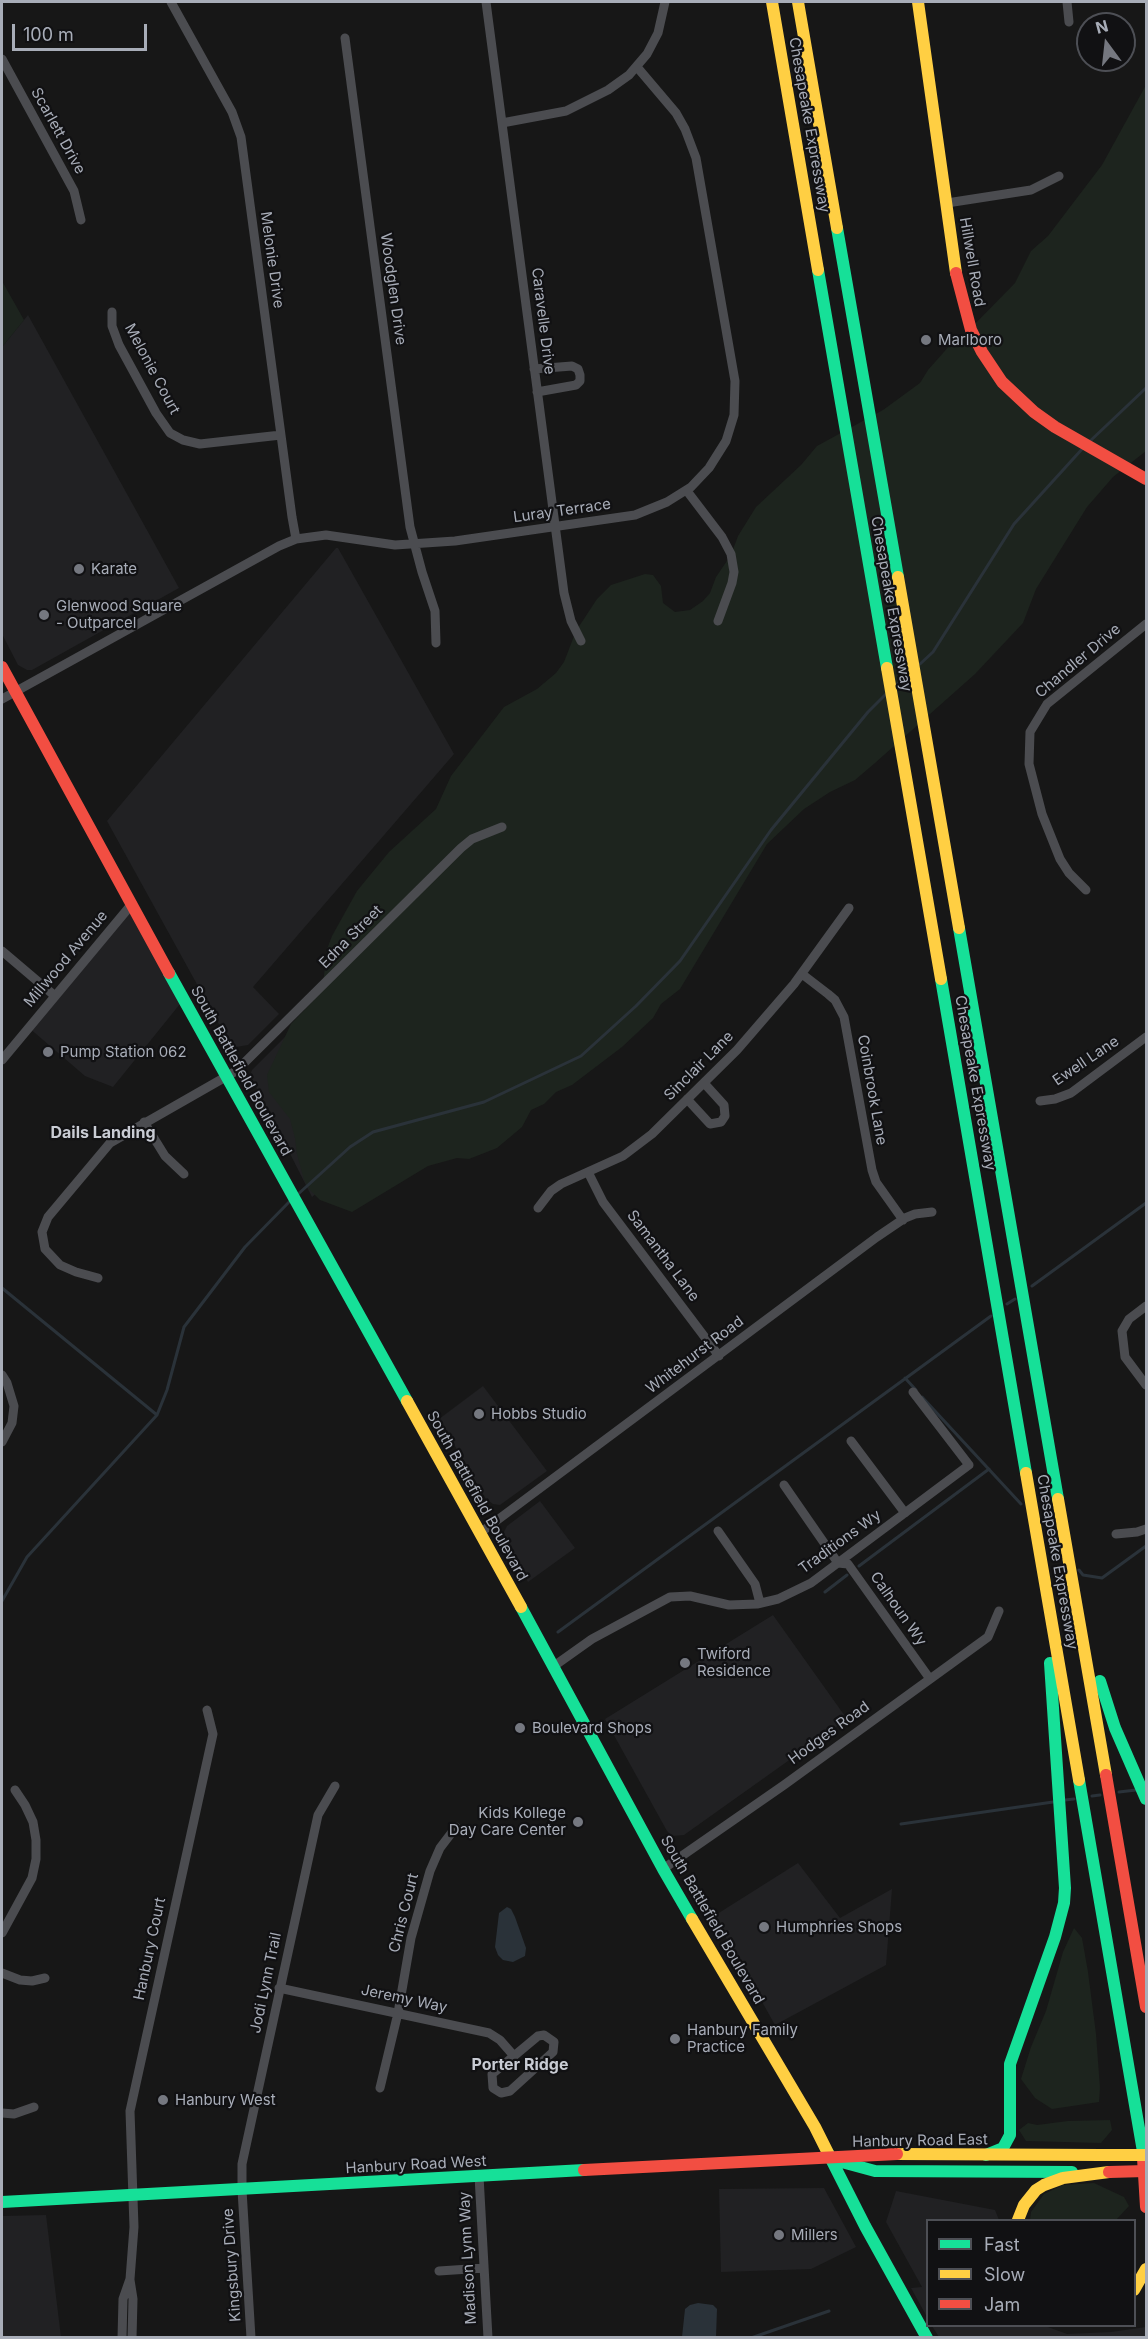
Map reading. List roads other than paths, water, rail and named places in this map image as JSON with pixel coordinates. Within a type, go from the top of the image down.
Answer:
[{"type":"main road","name":"Chesapeake Expressway","points":[[772,2],[1146,2170]]},
{"type":"main road","name":"Chesapeake Expressway","points":[[798,2],[1146,2007]]},
{"type":"main road","name":"Hillwell Road","points":[[918,2],[958,286],[971,330],[982,352],[1002,382],[1020,400],[1054,427],[1146,478]]},
{"type":"main road","name":"South Battlefield Boulevard","points":[[2,667],[131,905],[554,1666],[663,1869],[775,2057],[927,2337]]},
{"type":"main road","points":[[986,2156],[1003,2148],[1010,2135],[1010,2064],[1055,1936],[1064,1903],[1065,1888],[1050,1659],[1042,1604],[1038,1537]]},
{"type":"main road","points":[[1072,1576],[1093,1642],[1101,1690],[1146,1800]]},
{"type":"main road","points":[[1142,2140],[1146,2207]]},
{"type":"main road","name":"Hanbury Road East","points":[[831,2159],[875,2154],[1146,2155]]},
{"type":"main road","name":"Hanbury Road East","points":[[831,2159],[875,2170],[1109,2172],[1146,2170]]},
{"type":"main road","name":"Hanbury Road West","points":[[2,2202],[831,2159]]},
{"type":"main road","points":[[1018,2219],[1024,2205],[1044,2184],[1063,2178],[1109,2172]]},
{"type":"main road","points":[[1136,2287],[1146,2270]]},
{"type":"street","name":"Melonie Drive","points":[[171,2],[232,112],[241,137],[296,539]]},
{"type":"street","name":"Caravelle Drive","points":[[486,2],[568,613],[581,641]]},
{"type":"street","points":[[502,123],[555,114],[582,105],[608,90],[637,67],[656,38],[665,2]]},
{"type":"street","points":[[1067,2],[1069,22]]},
{"type":"street","name":"Woodglen Drive","points":[[345,38],[410,527],[435,611],[436,643]]},
{"type":"street","name":"Scarlett Drive","points":[[2,59],[74,191],[81,220]]},
{"type":"street","name":"Luray Terrace","points":[[2,699],[279,546],[296,539],[326,535],[385,544],[414,545],[635,515],[687,491],[709,468],[726,441],[734,415],[735,381],[693,148],[676,114],[637,67]]},
{"type":"street","points":[[947,202],[1031,190],[1059,176]]},
{"type":"street","name":"Melonie Court","points":[[112,312],[112,326],[119,345],[156,413],[170,433],[183,441],[200,444],[280,435]]},
{"type":"street","points":[[534,369],[572,366],[578,369],[580,375],[580,381],[576,385],[537,392]]},
{"type":"street","points":[[687,491],[722,537],[731,554],[734,572],[732,583],[718,621]]},
{"type":"street","name":"Chandler Drive","points":[[1086,890],[1069,873],[1060,859],[1042,814],[1029,764],[1030,732],[1047,704],[1146,624]]},
{"type":"street","name":"Edna Street","points":[[98,1278],[60,1265],[42,1241],[44,1224],[110,1143],[236,1071],[461,848],[472,839],[502,827]]},
{"type":"street","name":"Millwood Avenue","points":[[2,1060],[131,905]]},
{"type":"street","name":"Sinclair Lane","points":[[538,1208],[551,1191],[623,1156],[652,1134],[737,1050],[802,974],[849,908]]},
{"type":"street","points":[[2,951],[55,996]]},
{"type":"street","name":"Coinbrook Lane","points":[[802,974],[835,1000],[844,1017],[872,1170],[876,1182],[903,1220]]},
{"type":"street","name":"Ewell Lane","points":[[1040,1101],[1055,1099],[1071,1092],[1146,1037]]},
{"type":"street","points":[[687,1099],[710,1124],[721,1122],[725,1116],[724,1106],[704,1083]]},
{"type":"street","points":[[144,1122],[165,1156],[184,1174]]},
{"type":"street","name":"Samantha Lane","points":[[588,1172],[603,1202],[719,1356]]},
{"type":"street","name":"Whitehurst Road","points":[[480,1533],[903,1220],[915,1214],[932,1212]]},
{"type":"street","points":[[1146,1306],[1129,1319],[1122,1331],[1125,1357],[1146,1385]]},
{"type":"street","points":[[2,1375],[8,1383],[14,1406],[12,1423],[2,1442]]},
{"type":"street","name":"Traditions Wy","points":[[554,1666],[592,1639],[670,1598],[690,1596],[729,1605],[760,1604],[778,1599],[811,1583],[969,1465],[913,1392]]},
{"type":"street","points":[[851,1441],[904,1513]]},
{"type":"street","name":"Calhoun Wy","points":[[784,1485],[838,1563],[848,1564],[930,1679]]},
{"type":"street","points":[[1116,1534],[1137,1532],[1146,1528]]},
{"type":"street","points":[[718,1531],[755,1584],[760,1604]]},
{"type":"street","name":"Hodges Road","points":[[663,1869],[784,1785],[988,1637],[999,1611]]},
{"type":"street","name":"Hanbury Court","points":[[130,2279],[134,2227],[130,2111],[213,1734],[207,1710]]},
{"type":"street","name":"Jodi Lynn Trail","points":[[242,2190],[244,2149],[254,2116],[279,1988],[318,1815],[335,1786]]},
{"type":"street","points":[[2,1933],[32,1878],[36,1859],[33,1822],[26,1805],[15,1790]]},
{"type":"street","name":"Chris Court","points":[[380,2088],[398,2013],[411,1938],[430,1871],[440,1848],[456,1827]]},
{"type":"street","points":[[2,1973],[20,1980],[32,1981],[45,1978]]},
{"type":"street","name":"Jeremy Way","points":[[279,1988],[489,2033],[500,2040],[514,2056]]},
{"type":"street","points":[[544,2035],[554,2042],[553,2052],[510,2091],[501,2092],[493,2088],[492,2074],[514,2056],[538,2036],[544,2035]]},
{"type":"street","points":[[2,2113],[14,2114],[34,2107]]},
{"type":"street","name":"Madison Lynn Way","points":[[479,2176],[488,2337]]},
{"type":"street","name":"Kingsbury Drive","points":[[242,2190],[251,2337]]},
{"type":"street","points":[[440,2271],[484,2268]]},
{"type":"street","points":[[122,2337],[123,2299],[130,2279]]},
{"type":"street","points":[[130,2279],[133,2300],[132,2337]]},
{"type":"waterway","points":[[1088,443],[1146,388]]},
{"type":"waterway","points":[[920,664],[933,652],[1014,524],[1083,448]]},
{"type":"waterway","points":[[895,686],[908,674]]},
{"type":"waterway","points":[[296,1196],[350,1147],[373,1132],[484,1102],[581,1056],[636,1006],[680,961],[771,830],[868,712],[886,694]]},
{"type":"waterway","points":[[2,1601],[27,1557],[157,1415],[167,1390],[184,1327],[245,1247],[291,1200]]},
{"type":"waterway","points":[[1032,1286],[1146,1203]]},
{"type":"waterway","points":[[2,1288],[157,1415]]},
{"type":"waterway","points":[[1007,1304],[1015,1299]]},
{"type":"waterway","points":[[558,1632],[991,1316]]},
{"type":"waterway","points":[[905,1378],[916,1390]]},
{"type":"waterway","points":[[922,1397],[1021,1504]]},
{"type":"waterway","points":[[859,1566],[989,1469]]},
{"type":"waterway","points":[[1050,1537],[1058,1547]]},
{"type":"waterway","points":[[1079,1570],[1083,1575],[1102,1578],[1146,1546]]},
{"type":"waterway","points":[[825,1592],[847,1575]]},
{"type":"waterway","points":[[1119,1792],[1136,1790]]},
{"type":"waterway","points":[[1092,1796],[1100,1795]]},
{"type":"waterway","points":[[1065,1800],[1074,1799]]},
{"type":"waterway","points":[[901,1824],[1053,1802]]},
{"type":"waterway","points":[[751,2338],[829,2311]]},
{"type":"place","name":"Marlboro","points":[[926,340]]},
{"type":"place","name":"Karate","points":[[79,569]]},
{"type":"place","name":"Glenwood Square - Outparcel","points":[[44,615]]},
{"type":"place","name":"Pump Station 062","points":[[48,1052]]},
{"type":"place","name":"Hobbs Studio","points":[[479,1414]]},
{"type":"place","name":"Twiford Residence","points":[[685,1663]]},
{"type":"place","name":"Boulevard Shops","points":[[520,1728]]},
{"type":"place","name":"Kids Kollege Day Care Center","points":[[578,1822]]},
{"type":"place","name":"Humphries Shops","points":[[764,1927]]},
{"type":"place","name":"Hanbury Family Practice","points":[[675,2039]]},
{"type":"place","name":"Hanbury West","points":[[163,2100]]},
{"type":"place","name":"Millers","points":[[779,2235]]},
{"type":"district","name":"Dails Landing","points":[[103,1133]]},
{"type":"district","name":"Porter Ridge","points":[[520,2065]]}]
